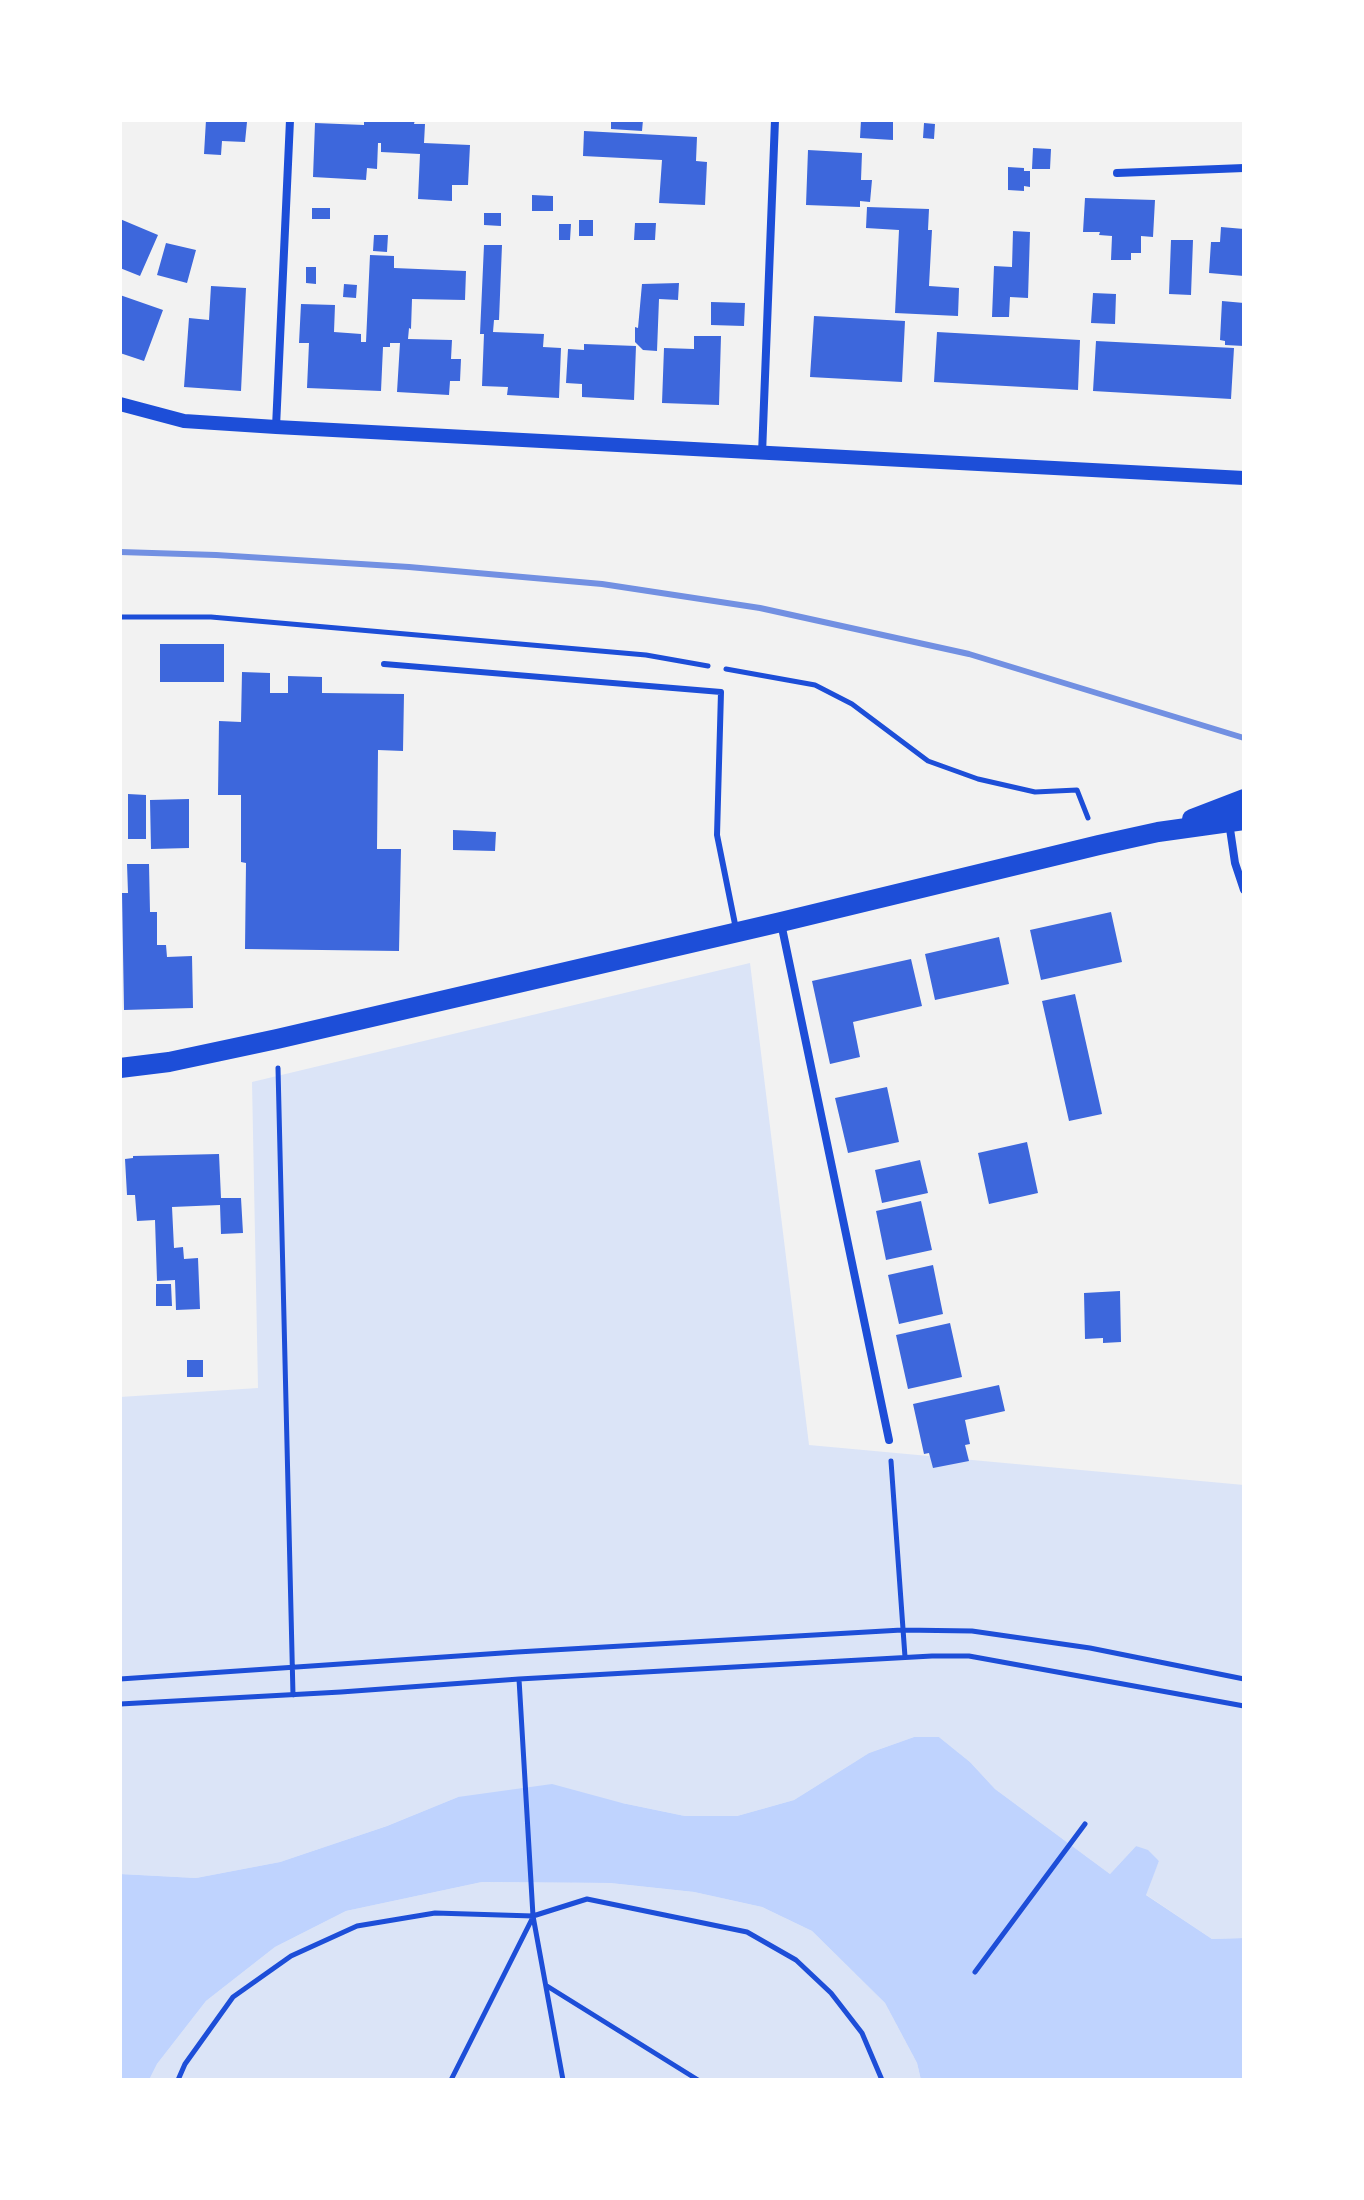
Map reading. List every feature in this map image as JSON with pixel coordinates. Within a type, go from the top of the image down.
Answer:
[{"type":"main road","points":[[120,1068],[169,1062],[277,1039],[1235,812]]},
{"type":"street","points":[[276,427],[290,120]]},
{"type":"street","points":[[762,454],[775,120]]},
{"type":"street","points":[[1117,173],[1244,168]]},
{"type":"street","points":[[120,404],[184,421],[1244,478]]},
{"type":"street","points":[[1235,812],[1235,863],[1244,890]]},
{"type":"street","points":[[781,922],[889,1440]]},
{"type":"lane","points":[[384,664],[721,692],[717,835],[737,932]]},
{"type":"path","points":[[120,617],[211,617],[646,655],[815,685],[852,704],[928,761],[978,779],[1035,792],[1077,790],[1099,845]]},
{"type":"path","points":[[277,1039],[293,1695]]},
{"type":"path","points":[[889,1440],[905,1657]]},
{"type":"path","points":[[120,1679],[902,1630],[987,1633],[1090,1648],[1244,1679]]},
{"type":"path","points":[[120,1704],[905,1657],[969,1656],[1244,1706]]},
{"type":"path","points":[[519,1679],[533,1916],[563,2080]]},
{"type":"path","points":[[975,1972],[1085,1824]]},
{"type":"path","points":[[178,2080],[185,2064],[233,1997],[291,1956],[357,1926],[435,1913],[533,1916],[587,1899],[747,1932],[796,1960],[831,1993],[862,2033],[882,2080]]},
{"type":"path","points":[[451,2080],[533,1916]]},
{"type":"path","points":[[546,1985],[698,2080]]},
{"type":"shaded area","points":[[750,963],[809,1445],[1244,1485],[1244,1938],[1212,1939],[1145,1894],[1159,1861],[1136,1846],[1110,1874],[995,1789],[970,1762],[939,1737],[914,1737],[869,1753],[794,1800],[737,1816],[685,1816],[622,1803],[458,1797],[387,1826],[280,1862],[196,1878],[120,1874],[120,1397],[258,1388],[252,1082]]},
{"type":"shaded area","points":[[482,1882],[610,1883],[694,1892],[762,1907],[812,1931],[885,2003],[917,2063],[921,2080],[149,2080],[157,2064],[206,2001],[275,1947],[346,1911]]},
{"type":"water","points":[[914,1737],[939,1737],[970,1762],[995,1789],[1110,1874],[1136,1846],[1148,1850],[1159,1861],[1146,1895],[1212,1939],[1244,1938],[1244,2080],[921,2080],[917,2063],[885,2003],[812,1931],[762,1907],[694,1892],[610,1883],[482,1882],[346,1911],[275,1947],[206,2001],[157,2064],[149,2080],[120,2080],[120,1874],[196,1878],[280,1862],[387,1826],[458,1797],[552,1784],[685,1816],[737,1816],[794,1800],[869,1753]]},
{"type":"building","points":[[206,120],[247,122],[245,142],[222,141],[221,155],[204,154]]},
{"type":"building","points":[[364,120],[415,120],[414,124],[425,124],[424,143],[470,145],[468,185],[452,185],[452,201],[418,199],[420,154],[381,152],[381,143],[378,143],[377,169],[367,168],[366,180],[313,177],[315,123],[364,125]]},
{"type":"building","points":[[611,120],[643,120],[642,131],[611,129]]},
{"type":"building","points":[[861,120],[893,121],[893,140],[860,138]]},
{"type":"building","points":[[924,123],[935,124],[934,139],[923,138]]},
{"type":"building","points":[[584,131],[697,137],[696,161],[707,162],[705,205],[659,203],[662,160],[583,156]]},
{"type":"building","points":[[1033,148],[1051,149],[1050,169],[1032,169]]},
{"type":"building","points":[[808,150],[862,153],[861,180],[872,180],[870,202],[860,201],[860,207],[806,205]]},
{"type":"building","points":[[1008,167],[1030,171],[1030,187],[1024,186],[1024,191],[1008,190]]},
{"type":"building","points":[[532,195],[553,196],[553,211],[532,211]]},
{"type":"building","points":[[1085,198],[1155,200],[1153,237],[1141,236],[1141,253],[1131,253],[1131,260],[1111,260],[1112,236],[1083,232]]},
{"type":"building","points":[[867,207],[929,209],[928,230],[932,230],[929,286],[959,288],[958,316],[895,313],[899,230],[866,228]]},
{"type":"building","points":[[312,208],[330,208],[330,219],[312,219]]},
{"type":"building","points":[[484,213],[501,213],[501,226],[484,225]]},
{"type":"building","points":[[120,219],[158,235],[140,276],[120,268]]},
{"type":"building","points":[[579,220],[593,220],[593,236],[579,236]]},
{"type":"building","points":[[635,223],[656,223],[655,240],[634,240]]},
{"type":"building","points":[[559,224],[571,224],[570,240],[559,240]]},
{"type":"building","points":[[1221,227],[1244,229],[1244,276],[1209,273],[1211,242],[1220,242]]},
{"type":"building","points":[[1013,231],[1030,232],[1028,298],[1010,297],[1009,317],[992,317],[994,266],[1012,267]]},
{"type":"building","points":[[374,235],[388,235],[387,252],[373,251]]},
{"type":"building","points":[[1171,240],[1193,240],[1191,295],[1169,294]]},
{"type":"building","points":[[166,243],[196,250],[187,283],[157,275]]},
{"type":"building","points":[[484,245],[502,245],[499,320],[494,320],[493,332],[544,334],[543,347],[561,348],[559,398],[507,395],[508,387],[482,386],[484,334],[480,334]]},
{"type":"building","points":[[370,255],[394,256],[394,268],[466,271],[465,300],[412,299],[408,339],[452,340],[451,359],[461,359],[460,381],[450,381],[449,395],[397,392],[400,343],[383,347],[381,391],[307,388],[309,343],[299,343],[301,304],[335,305],[334,332],[361,334],[361,342],[366,342]]},
{"type":"building","points":[[306,267],[316,267],[316,284],[306,283]]},
{"type":"building","points":[[679,283],[678,300],[659,299],[657,351],[643,350],[635,342],[642,284]]},
{"type":"building","points":[[344,284],[357,285],[356,298],[343,297]]},
{"type":"building","points":[[211,286],[246,288],[241,391],[184,387],[189,318],[209,320]]},
{"type":"building","points":[[1093,293],[1116,294],[1115,324],[1091,323]]},
{"type":"building","points":[[120,295],[163,310],[144,361],[120,353]]},
{"type":"building","points":[[1222,301],[1244,303],[1244,346],[1225,345],[1225,341],[1220,340]]},
{"type":"building","points":[[711,302],[745,303],[744,326],[711,325]]},
{"type":"building","points":[[814,316],[905,321],[902,382],[810,377]]},
{"type":"building","points":[[937,332],[1080,340],[1078,390],[934,382]]},
{"type":"building","points":[[694,336],[721,336],[719,405],[662,403],[664,348],[694,349]]},
{"type":"building","points":[[1096,341],[1234,348],[1231,399],[1093,391]]},
{"type":"building","points":[[584,344],[636,346],[634,400],[582,397],[582,384],[566,383],[568,349],[584,350]]},
{"type":"building","points":[[160,644],[224,644],[224,682],[160,682]]},
{"type":"building","points":[[242,672],[270,673],[270,693],[288,693],[288,676],[322,677],[322,693],[404,694],[403,751],[378,750],[377,849],[401,849],[399,951],[245,949],[246,863],[241,862],[241,795],[218,795],[219,721],[241,722]]},
{"type":"building","points":[[128,794],[146,795],[146,839],[128,839]]},
{"type":"building","points":[[189,799],[189,848],[151,849],[150,800]]},
{"type":"building","points":[[453,830],[496,832],[495,851],[453,850]]},
{"type":"building","points":[[127,864],[149,864],[150,912],[157,912],[157,945],[166,945],[167,957],[192,956],[193,1008],[124,1010],[122,893],[128,893]]},
{"type":"building","points":[[1111,912],[1122,962],[1041,980],[1030,930]]},
{"type":"building","points":[[999,937],[1009,984],[935,1000],[925,954]]},
{"type":"building","points":[[911,959],[922,1006],[853,1022],[860,1057],[830,1064],[812,981]]},
{"type":"building","points":[[1075,994],[1102,1114],[1069,1121],[1042,1001]]},
{"type":"building","points":[[887,1087],[899,1142],[848,1153],[835,1098]]},
{"type":"building","points":[[1027,1142],[1038,1193],[989,1204],[978,1153]]},
{"type":"building","points":[[219,1154],[221,1198],[241,1198],[243,1233],[221,1234],[220,1205],[172,1207],[174,1248],[183,1247],[184,1259],[198,1258],[200,1309],[176,1310],[175,1280],[157,1281],[155,1220],[137,1221],[135,1195],[127,1195],[125,1159],[133,1156]]},
{"type":"building","points":[[920,1160],[928,1193],[882,1203],[875,1170]]},
{"type":"building","points":[[921,1201],[932,1250],[886,1260],[876,1211]]},
{"type":"building","points":[[933,1265],[943,1314],[899,1324],[888,1275]]},
{"type":"building","points":[[156,1284],[171,1284],[172,1306],[156,1306]]},
{"type":"building","points":[[1120,1291],[1121,1342],[1103,1343],[1103,1338],[1085,1339],[1084,1293]]},
{"type":"building","points":[[950,1323],[962,1377],[908,1389],[896,1335]]},
{"type":"building","points":[[187,1360],[203,1360],[203,1377],[187,1377]]},
{"type":"building","points":[[999,1385],[1005,1411],[965,1420],[970,1444],[965,1445],[969,1461],[933,1468],[929,1453],[924,1454],[913,1404]]},
{"type":"railway","points":[[120,552],[409,567],[602,584],[760,608],[969,654],[1244,738]]}]
